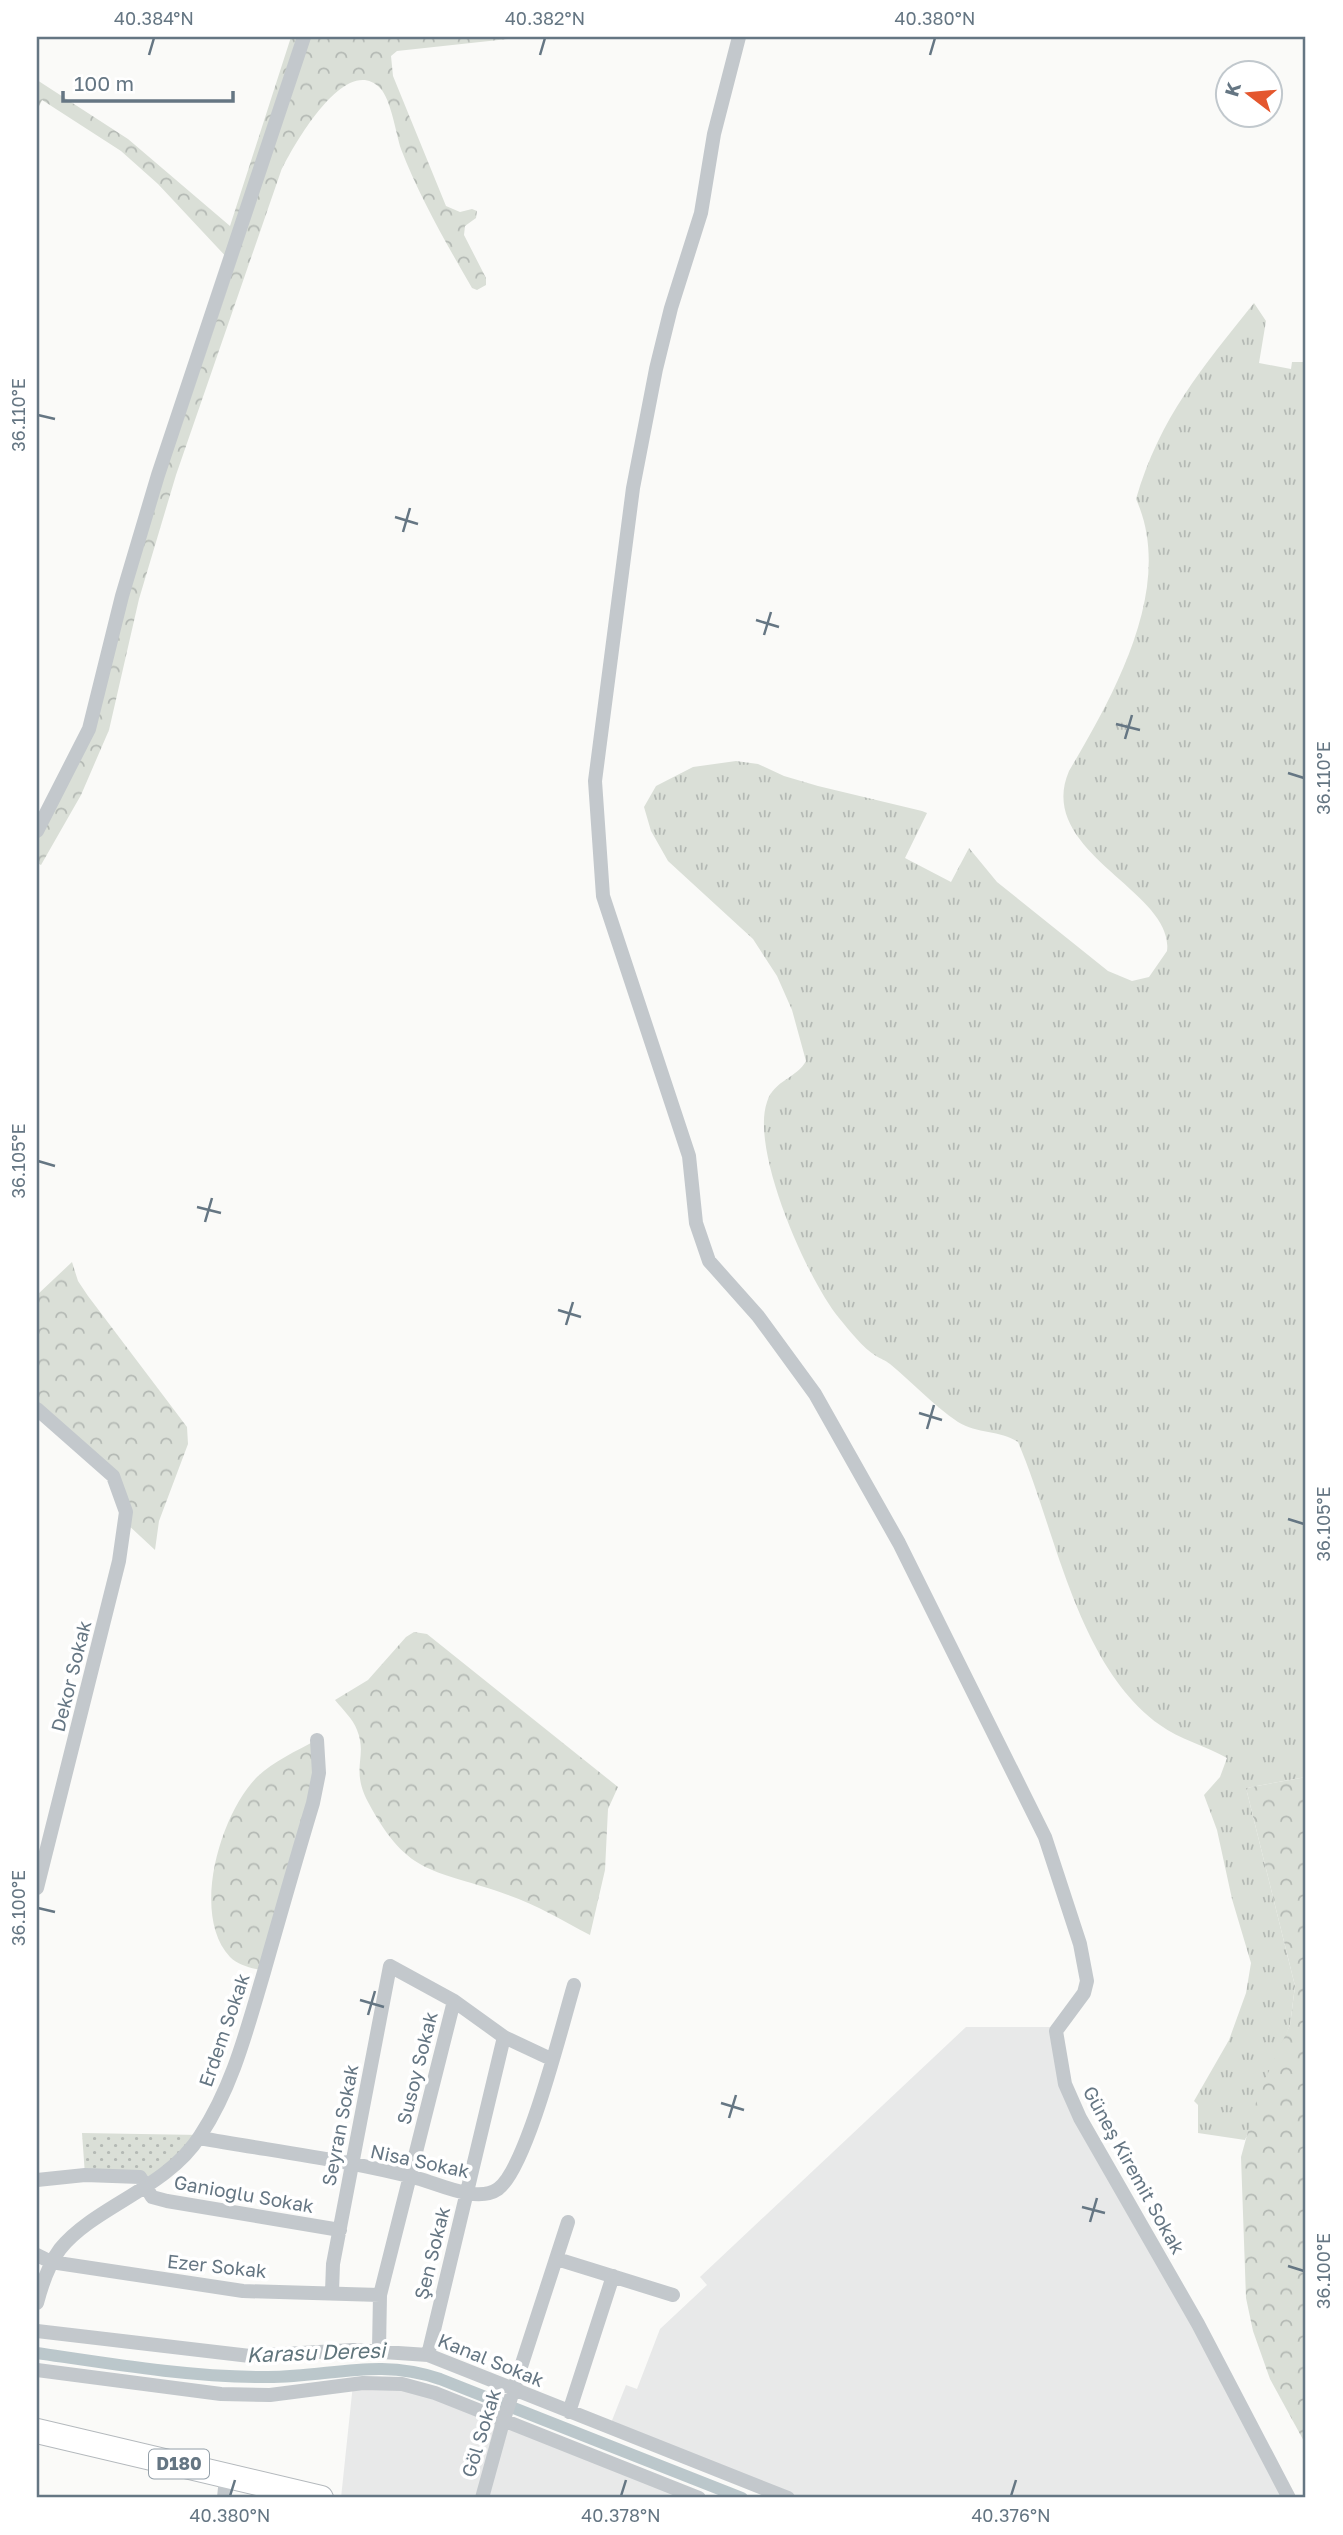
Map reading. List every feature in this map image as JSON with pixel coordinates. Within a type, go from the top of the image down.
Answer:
[{"type":"highway","name":"D180","points":[[37,2431],[321,2498]]},
{"type":"highway","name":"D180","points":[[37,2444],[225,2493],[267,2498]]},
{"type":"street","points":[[37,831],[89,729],[116,618],[158,475],[304,37]]},
{"type":"street","name":"Güneş Kiremit Sokak","points":[[738,37],[714,134],[701,213],[671,308],[656,369],[633,488],[594,780],[603,896],[689,1156],[696,1223],[709,1261],[758,1316],[815,1394],[899,1543],[992,1735],[1045,1837],[1080,1944],[1086,1988],[1056,2031],[1065,2084],[1080,2118],[1198,2324],[1289,2498]]},
{"type":"street","name":"Dekor Sokak","points":[[37,1409],[113,1476],[126,1512],[119,1561],[37,1888]]},
{"type":"street","name":"Erdem Sokak","points":[[37,2303],[51,2262],[70,2239],[147,2188],[200,2138],[224,2094],[242,2049],[316,1793],[319,1764],[317,1740]]},
{"type":"street","name":"Seyran Sokak","points":[[332,2292],[340,2230],[390,1966],[454,2001]]},
{"type":"street","name":"Nisa Sokak","points":[[200,2138],[410,2176],[467,2192],[493,2192],[507,2180],[529,2132],[574,1985]]},
{"type":"street","points":[[454,2001],[503,2037],[551,2059]]},
{"type":"street","name":"Susoy Sokak","points":[[379,2350],[380,2295],[454,2001]]},
{"type":"street","name":"Şen Sokak","points":[[428,2355],[503,2037]]},
{"type":"street","name":"Ganioğlu Sokak","points":[[37,2180],[85,2175],[140,2177],[152,2197],[167,2201],[340,2230]]},
{"type":"street","name":"Göl Sokak","points":[[482,2498],[503,2422],[568,2222]]},
{"type":"street","name":"Ezer Sokak","points":[[37,2255],[51,2262],[243,2291],[380,2295]]},
{"type":"street","points":[[557,2259],[673,2295]]},
{"type":"street","points":[[569,2412],[613,2277]]},
{"type":"street","name":"Kanal Sokak","points":[[37,2330],[250,2357],[379,2350],[428,2355],[788,2498]]},
{"type":"street","points":[[37,2370],[233,2394],[270,2395],[363,2383],[402,2384],[435,2393],[699,2498]]},
{"type":"shaded area","points":[[966,2027],[1057,2027],[1065,2084],[1289,2498],[788,2498],[609,2428],[626,2385],[637,2389],[660,2329],[707,2285],[700,2277]]},
{"type":"shaded area","points":[[353,2384],[402,2384],[699,2498],[341,2498]]},
{"type":"green space","points":[[291,37],[526,37],[397,51],[391,56],[393,76],[446,206],[460,212],[472,209],[477,211],[476,218],[465,226],[464,235],[486,278],[486,285],[477,290],[472,288],[434,220],[401,149],[384,93],[366,80],[351,83],[336,92],[308,125],[281,171],[176,475],[139,599],[109,730],[81,795],[41,865],[37,863],[37,831],[77,756],[110,639],[231,262],[158,184],[121,151],[42,100],[37,111],[37,80],[128,139],[230,226]]},
{"type":"green space","points":[[1254,303],[1266,321],[1259,363],[1291,369],[1292,362],[1306,362],[1306,1777],[1246,1788],[1295,1986],[1290,2025],[1245,2140],[1198,2133],[1198,2105],[1194,2101],[1229,2040],[1246,1993],[1251,1963],[1232,1899],[1217,1830],[1204,1795],[1220,1777],[1227,1758],[1160,1725],[1132,1700],[1108,1668],[1072,1595],[1018,1442],[958,1422],[890,1364],[866,1348],[826,1299],[812,1275],[785,1213],[767,1151],[764,1123],[770,1095],[806,1061],[792,1010],[777,976],[753,939],[668,861],[651,831],[644,807],[656,786],[693,767],[736,761],[758,764],[784,776],[818,786],[922,811],[927,813],[905,858],[951,882],[969,848],[997,882],[1108,971],[1132,981],[1149,977],[1167,951],[1164,929],[1150,909],[1087,848],[1071,825],[1063,800],[1069,771],[1120,675],[1144,604],[1149,568],[1146,533],[1136,499],[1146,470],[1157,443],[1184,395]]},
{"type":"green space","points":[[72,1262],[78,1281],[88,1296],[187,1427],[188,1444],[159,1521],[155,1550],[125,1522],[121,1493],[37,1409],[37,1295]]},
{"type":"green space","points":[[414,1632],[427,1634],[618,1787],[608,1809],[605,1870],[590,1935],[519,1899],[426,1867],[397,1845],[368,1802],[360,1780],[360,1739],[350,1718],[335,1700],[368,1680],[406,1637]]},
{"type":"green space","points":[[317,1740],[319,1764],[264,1971],[250,1968],[230,1957],[218,1938],[212,1916],[211,1891],[222,1838],[244,1793],[257,1777],[278,1761]]},
{"type":"green space","points":[[1306,1777],[1306,2445],[1270,2379],[1253,2331],[1246,2298],[1241,2157],[1258,2095],[1290,2025],[1295,1986],[1246,1788]]},
{"type":"green space","points":[[82,2133],[201,2135],[147,2188],[140,2177],[85,2175]]},
{"type":"waterway","name":"Karasu Deresi","points":[[37,2353],[208,2375],[265,2377],[374,2369],[417,2373],[440,2379],[742,2498]]}]
